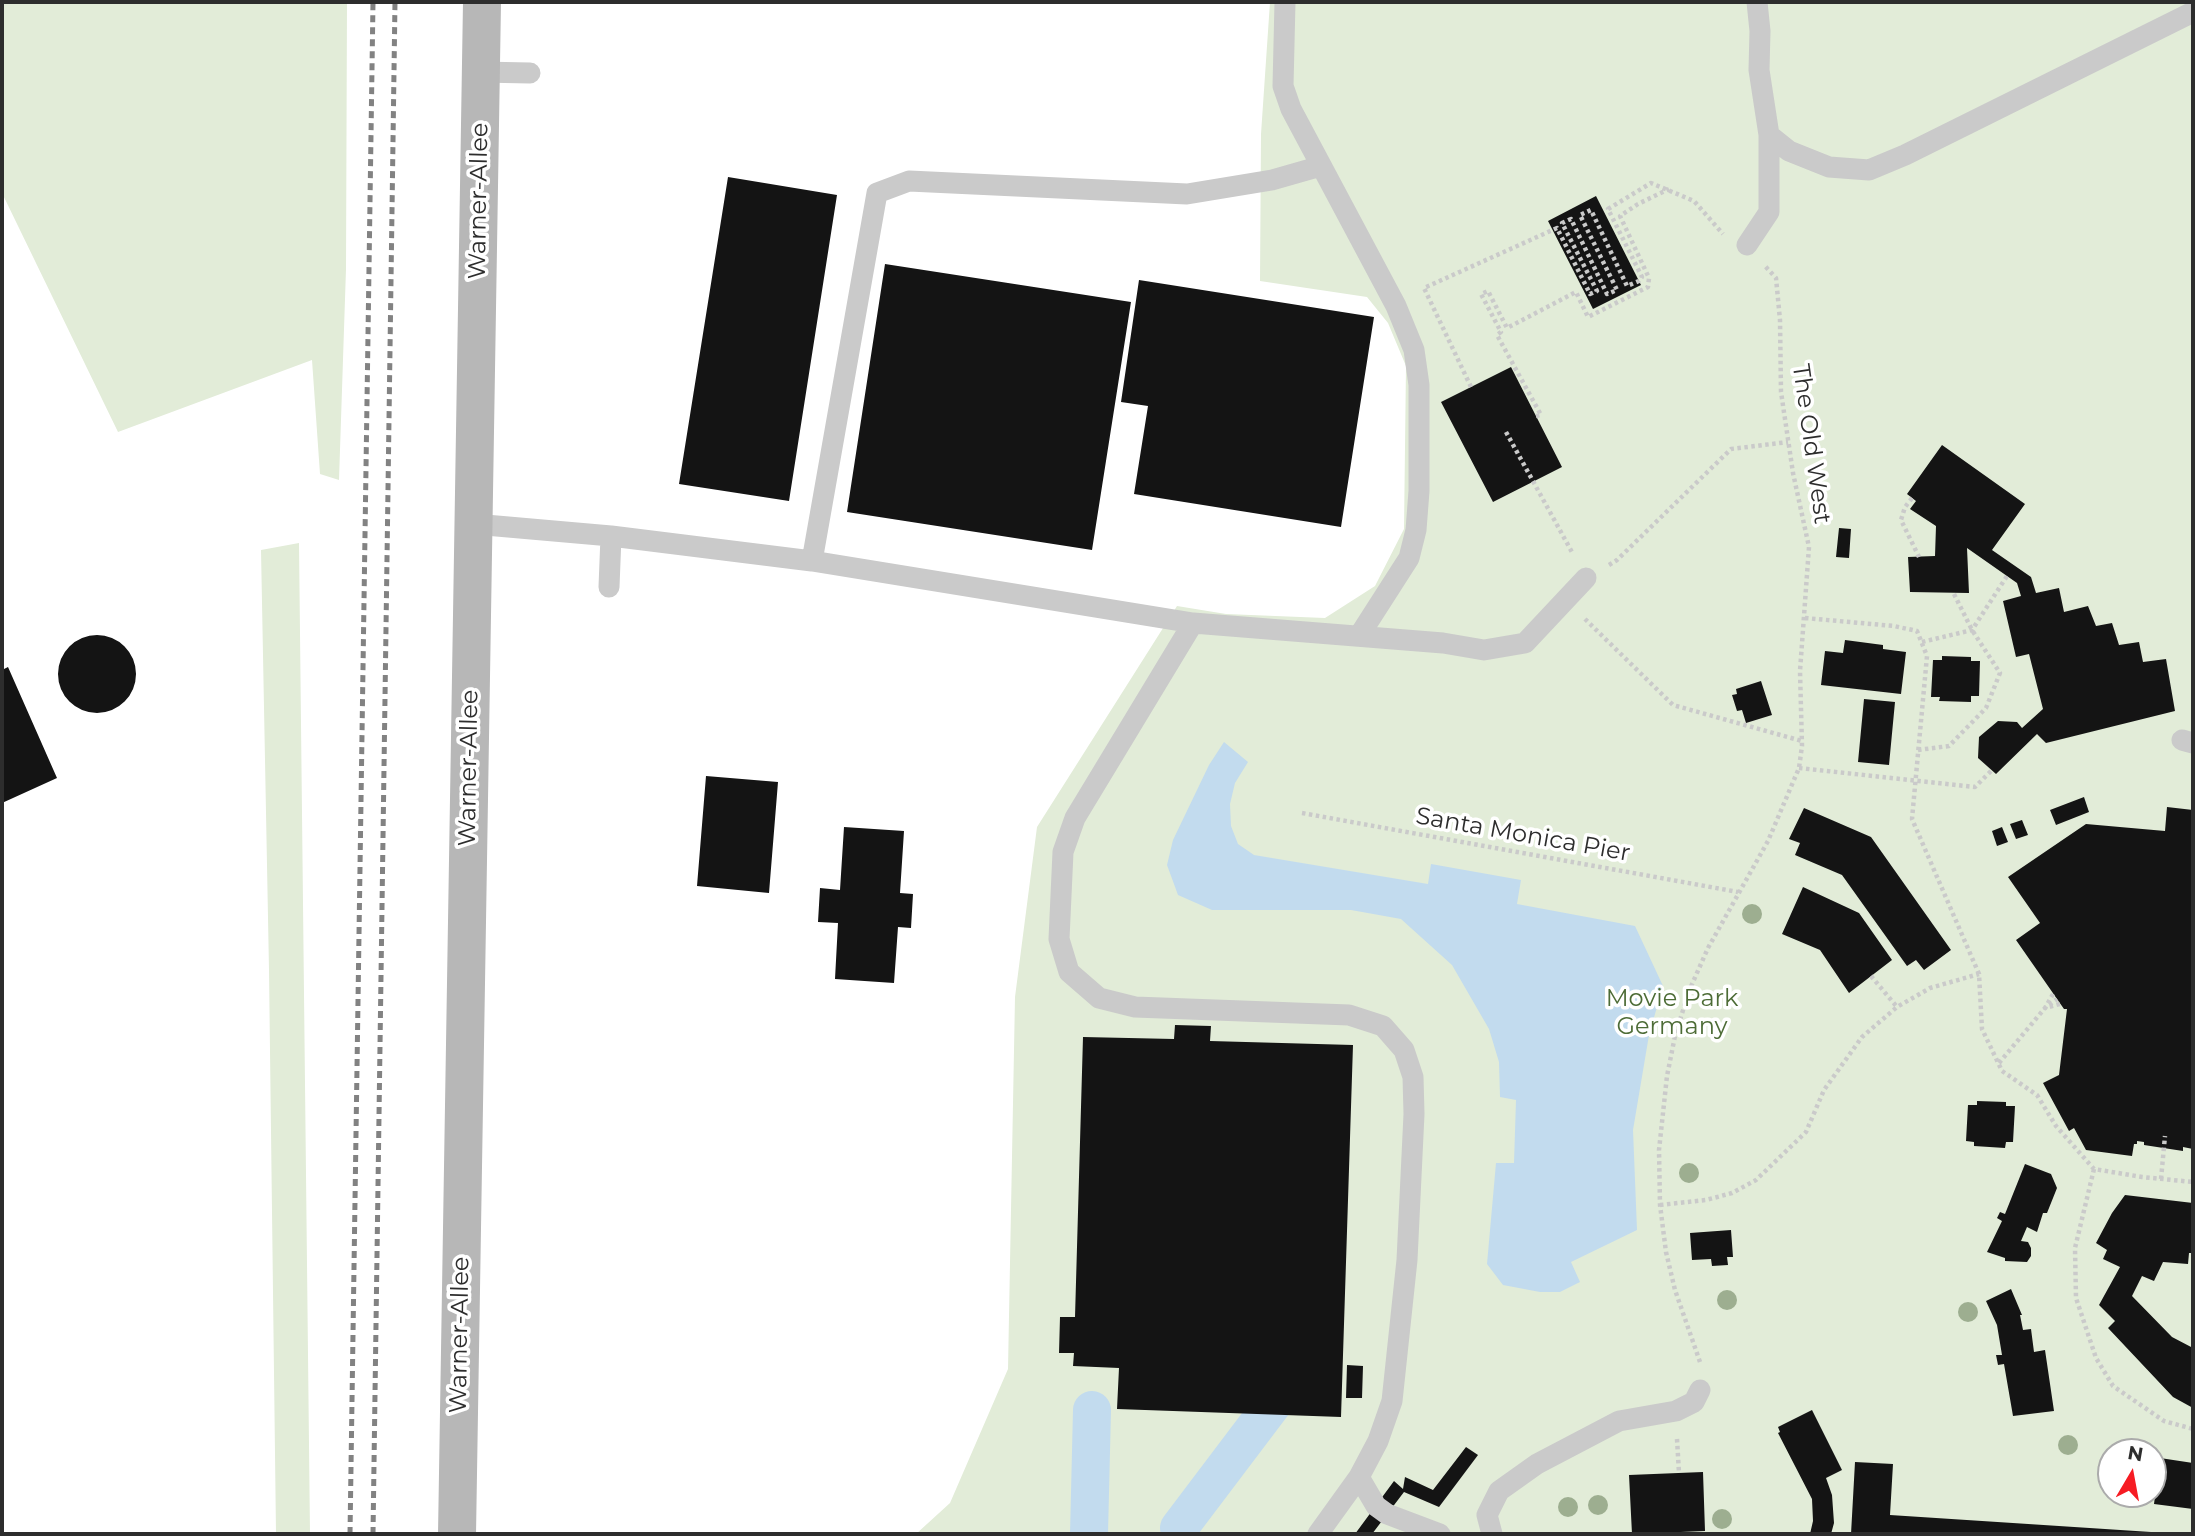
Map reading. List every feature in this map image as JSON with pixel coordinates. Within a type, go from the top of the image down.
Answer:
[{"type":"street","name":"Warner-Allee","points":[[457,1534],[482,2]]},
{"type":"lane","points":[[1284,2],[1283,86],[1291,109],[1396,306],[1413,350],[1419,385],[1419,491],[1416,530],[1409,558],[1359,636]]},
{"type":"lane","points":[[1747,245],[1769,212],[1769,135],[1759,70],[1760,31],[1757,2]]},
{"type":"lane","points":[[1769,135],[1789,151],[1829,166],[1869,170],[1905,155],[2193,12]]},
{"type":"lane","points":[[480,72],[530,73]]},
{"type":"lane","points":[[812,561],[877,192],[909,181],[1186,194],[1272,180],[1321,166]]},
{"type":"lane","points":[[474,524],[611,536],[812,561],[1193,623],[1443,643],[1484,650],[1525,643],[1586,578]]},
{"type":"lane","points":[[609,587],[611,536]]},
{"type":"lane","points":[[1193,623],[1075,818],[1063,852],[1059,939],[1069,972],[1099,998],[1135,1007],[1349,1015],[1383,1026],[1404,1050],[1413,1077],[1414,1114],[1407,1259],[1392,1401],[1378,1441],[1359,1477],[1318,1534]]},
{"type":"lane","points":[[1492,1534],[1487,1515],[1499,1491],[1538,1464],[1619,1421],[1676,1411],[1694,1402],[1700,1390]]},
{"type":"lane","points":[[1359,1477],[1376,1506],[1440,1534]]},
{"type":"path","name":"The Old West","points":[[1471,387],[1424,288],[1557,228],[1590,294],[1597,291],[1562,223],[1571,219],[1607,294],[1617,290],[1580,215],[1591,210],[1627,286],[1639,281],[1642,278],[1608,209],[1651,183],[1694,201],[1720,232],[1747,245],[1776,278],[1780,320],[1781,392],[1809,547],[1800,671],[1802,741],[1799,768],[1768,841],[1738,892]]},
{"type":"path","points":[[1536,416],[1541,415],[1497,335],[1501,332],[1482,294],[1488,291],[1507,328],[1576,292],[1588,317],[1648,287],[1649,278],[1620,216],[1669,189]]},
{"type":"path","points":[[1506,432],[1586,578],[1617,560],[1731,449],[1788,442]]},
{"type":"path","points":[[1912,498],[1905,507],[1901,520],[1919,557]]},
{"type":"path","points":[[1922,642],[1972,630],[2007,576]]},
{"type":"path","points":[[1918,750],[1949,746],[1986,708],[2000,674],[1972,630],[1953,592]]},
{"type":"path","points":[[1543,624],[1586,618],[1673,705],[1802,741]]},
{"type":"path","points":[[1805,618],[1894,626],[1917,631],[1922,642],[1927,656],[1912,819],[1979,974],[1982,1029],[2002,1071],[2036,1095],[2056,1126],[2094,1169],[2193,1182]]},
{"type":"path","points":[[1799,768],[1975,787],[1992,770]]},
{"type":"path","name":"Santa Monica Pier","points":[[1302,813],[1738,892]]},
{"type":"path","points":[[1694,1344],[1665,1252],[1658,1150],[1667,1076],[1675,1036],[1689,990],[1738,892]]},
{"type":"path","points":[[1660,1205],[1706,1200],[1732,1193],[1756,1180],[1806,1132],[1824,1090],[1862,1037],[1897,1007],[1930,988],[1979,974]]},
{"type":"path","points":[[1871,976],[1897,1007]]},
{"type":"path","points":[[1998,1063],[2055,996]]},
{"type":"path","points":[[2045,1008],[2060,1004]]},
{"type":"path","points":[[2056,1126],[2065,1123]]},
{"type":"path","points":[[2161,1179],[2165,1136]]},
{"type":"path","points":[[2094,1169],[2074,1248],[2076,1298],[2095,1358],[2113,1387],[2164,1422],[2193,1429]]},
{"type":"green space","points":[[2,2],[347,2],[346,269],[339,480],[320,474],[312,360],[118,432],[2,193]]},
{"type":"green space","name":"Movie Park Germany","points":[[1270,2],[2193,2],[2193,1534],[916,1534],[950,1503],[1008,1369],[1015,997],[1037,827],[1177,606],[1226,614],[1325,618],[1375,586],[1404,529],[1406,366],[1388,323],[1367,297],[1260,281],[1261,134]]},
{"type":"green space","points":[[299,543],[310,1534],[276,1534],[261,550]]},
{"type":"water","points":[[1224,742],[1248,762],[1235,783],[1230,804],[1231,826],[1238,844],[1254,855],[1428,884],[1431,864],[1521,880],[1517,904],[1635,926],[1663,986],[1649,1035],[1633,1130],[1637,1230],[1571,1262],[1580,1282],[1560,1292],[1540,1292],[1503,1285],[1487,1264],[1496,1163],[1514,1163],[1516,1100],[1500,1097],[1499,1062],[1489,1029],[1452,965],[1401,919],[1351,910],[1212,910],[1178,895],[1167,865],[1173,840],[1209,765]]},
{"type":"building","points":[[728,177],[837,195],[789,501],[679,484]]},
{"type":"building","points":[[1596,196],[1641,285],[1593,309],[1548,221]]},
{"type":"building","points":[[885,264],[1131,302],[1092,550],[847,512]]},
{"type":"building","points":[[1139,280],[1374,317],[1341,527],[1134,494],[1148,406],[1121,402]]},
{"type":"building","points":[[1511,367],[1562,467],[1493,502],[1441,402]]},
{"type":"building","points":[[1942,445],[2025,504],[1992,550],[2031,577],[2036,593],[2059,588],[2064,612],[2088,606],[2096,626],[2112,623],[2119,645],[2139,642],[2143,662],[2166,659],[2175,711],[2046,743],[2037,734],[1996,774],[1978,758],[1979,737],[1998,721],[2017,722],[2022,728],[2043,709],[2029,654],[2016,657],[2003,601],[2021,596],[2017,583],[1967,548],[1969,593],[1910,592],[1908,557],[1935,556],[1936,526],[1910,509],[1916,501],[1907,494]]},
{"type":"building","points":[[1839,528],[1851,529],[1849,558],[1836,557]]},
{"type":"building","points":[[97,635],[112,638],[125,646],[133,659],[136,674],[133,689],[125,702],[112,710],[97,713],[82,710],[69,702],[61,689],[58,674],[61,659],[69,646],[82,638]]},
{"type":"building","points":[[1845,640],[1883,645],[1883,649],[1906,652],[1901,694],[1821,685],[1825,651],[1843,653]]},
{"type":"building","points":[[1942,656],[1971,657],[1971,661],[1980,661],[1979,696],[1971,696],[1971,702],[1939,701],[1940,697],[1931,697],[1933,660],[1942,660]]},
{"type":"building","points":[[8,667],[57,778],[2,803],[2,670]]},
{"type":"building","points":[[1761,681],[1772,715],[1746,723],[1742,710],[1737,711],[1732,695],[1737,694],[1736,689]]},
{"type":"building","points":[[1864,699],[1895,702],[1889,765],[1858,762]]},
{"type":"building","points":[[706,776],[778,782],[769,893],[697,886]]},
{"type":"building","points":[[2084,797],[2089,812],[2056,825],[2050,810]]},
{"type":"building","points":[[2167,807],[2193,810],[2193,1149],[2183,1147],[2183,1151],[2144,1145],[2144,1142],[2137,1141],[2132,1156],[2086,1150],[2074,1128],[2069,1131],[2043,1083],[2059,1075],[2067,1009],[2064,1009],[2016,940],[2040,923],[2008,877],[2086,824],[2165,831]]},
{"type":"building","points":[[1804,808],[1871,837],[1951,950],[1924,970],[1916,960],[1907,966],[1842,875],[1795,855],[1800,843],[1789,839]]},
{"type":"building","points":[[2022,820],[2028,835],[2016,839],[2010,824]]},
{"type":"building","points":[[844,827],[904,831],[900,893],[913,894],[911,928],[898,927],[894,983],[835,979],[838,923],[818,922],[820,888],[840,890]]},
{"type":"building","points":[[2002,827],[2008,842],[1997,846],[1992,831]]},
{"type":"building","points":[[1803,887],[1859,913],[1892,960],[1849,993],[1820,950],[1782,934]]},
{"type":"building","points":[[1175,1025],[1211,1026],[1210,1041],[1353,1045],[1341,1417],[1117,1409],[1119,1368],[1073,1366],[1074,1353],[1059,1353],[1060,1317],[1075,1317],[1083,1037],[1174,1039]]},
{"type":"building","points":[[1977,1101],[2006,1102],[2006,1106],[2015,1106],[2013,1142],[2006,1142],[2005,1148],[1974,1146],[1974,1142],[1966,1141],[1968,1105],[1977,1105]]},
{"type":"building","points":[[2025,1164],[2051,1174],[2057,1188],[2047,1213],[2043,1213],[2037,1232],[2027,1227],[2021,1241],[2028,1242],[2031,1248],[2031,1256],[2027,1262],[2005,1261],[2005,1258],[1987,1252],[2002,1221],[1997,1218],[2000,1212],[2005,1214]]},
{"type":"building","points":[[2125,1195],[2193,1203],[2193,1253],[2189,1253],[2188,1264],[2163,1262],[2154,1281],[2142,1276],[2132,1296],[2172,1337],[2193,1348],[2193,1408],[2173,1397],[2108,1328],[2115,1321],[2099,1305],[2120,1267],[2103,1259],[2107,1250],[2096,1243]]},
{"type":"building","points":[[1731,1230],[1733,1257],[1727,1257],[1728,1265],[1712,1266],[1711,1259],[1692,1260],[1690,1233]]},
{"type":"building","points":[[2011,1289],[2022,1315],[2023,1330],[2031,1329],[2034,1352],[2045,1350],[2054,1411],[2013,1416],[2004,1364],[1998,1365],[1996,1355],[2002,1355],[1997,1325],[1986,1301]]},
{"type":"building","points":[[1347,1365],[1363,1366],[1362,1398],[1346,1398]]},
{"type":"building","points":[[1812,1410],[1842,1470],[1826,1478],[1832,1495],[1834,1523],[1831,1534],[1810,1534],[1813,1521],[1812,1499],[1778,1433],[1778,1427]]},
{"type":"building","points":[[1466,1447],[1478,1455],[1439,1507],[1404,1492],[1372,1534],[1355,1534],[1394,1481],[1403,1489],[1405,1477],[1433,1490]]},
{"type":"building","points":[[2167,1459],[2193,1463],[2193,1509],[2167,1506]]},
{"type":"building","points":[[1855,1462],[1893,1464],[1890,1515],[2151,1534],[1851,1534]]},
{"type":"building","points":[[1703,1472],[1705,1531],[1632,1534],[1629,1475]]},
{"type":"waterway","points":[[1179,1528],[1275,1401]]},
{"type":"waterway","points":[[1089,1534],[1092,1410]]},
{"type":"railway","points":[[350,1534],[373,2]]},
{"type":"railway","points":[[373,1534],[395,2]]}]
